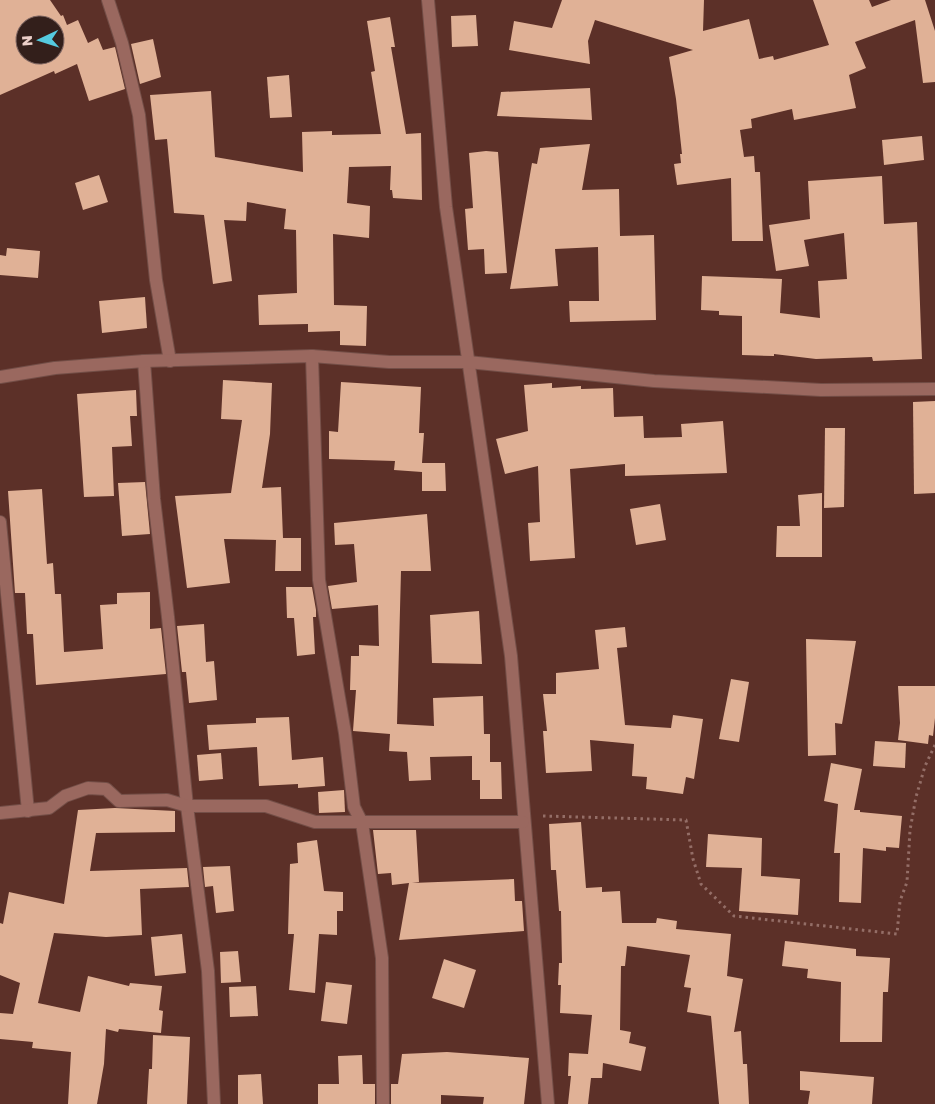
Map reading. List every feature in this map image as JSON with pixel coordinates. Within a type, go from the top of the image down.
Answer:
[{"type":"street","points":[[108,0],[122,43],[139,116],[156,280],[170,361]]},
{"type":"street","points":[[428,0],[446,207],[511,656],[523,819],[538,960],[548,1104]]},
{"type":"street","points":[[312,356],[319,580],[340,703],[354,807],[362,823],[382,958],[383,1104]]},
{"type":"street","points":[[0,377],[55,368],[144,361],[312,356],[389,362],[468,362],[654,381],[821,390],[935,389]]},
{"type":"street","points":[[144,361],[154,499],[187,806],[208,970],[214,1104]]},
{"type":"street","points":[[0,522],[28,811]]},
{"type":"street","points":[[0,812],[49,808],[65,796],[88,788],[106,789],[119,801],[167,800],[187,806],[266,806],[315,822],[362,823],[523,819]]},
{"type":"path","points":[[523,819],[686,820],[693,859],[701,884],[734,916],[897,934],[900,901],[908,882],[910,830],[916,796],[925,766],[935,745]]},
{"type":"building","points":[[0,0],[50,0],[60,15],[15,15],[15,65],[65,65],[65,20],[67,25],[78,20],[88,43],[98,38],[103,50],[115,47],[125,89],[89,101],[77,64],[55,74],[54,71],[0,95]]},
{"type":"building","points":[[562,0],[704,0],[703,31],[749,19],[759,59],[773,56],[774,60],[829,45],[813,0],[869,0],[872,7],[891,0],[925,0],[935,31],[935,82],[923,83],[915,20],[855,42],[866,68],[849,75],[856,108],[794,120],[792,109],[751,119],[752,128],[740,130],[744,157],[754,156],[755,172],[760,172],[763,241],[732,241],[731,178],[677,185],[674,164],[681,163],[680,154],[682,154],[669,57],[693,50],[595,20],[588,41],[590,64],[509,50],[514,21],[552,28]]},
{"type":"building","points":[[476,15],[478,46],[452,47],[451,16]]},
{"type":"building","points":[[390,17],[395,47],[391,47],[406,134],[421,133],[422,200],[393,198],[392,190],[390,190],[391,166],[349,167],[347,203],[370,206],[369,238],[333,234],[334,305],[367,306],[366,346],[340,345],[340,331],[308,332],[308,324],[259,325],[258,295],[297,293],[296,230],[284,229],[286,209],[247,202],[246,221],[224,220],[232,281],[213,284],[204,215],[174,213],[167,139],[155,140],[150,95],[211,91],[215,157],[303,172],[302,132],[332,131],[332,135],[381,134],[371,72],[375,71],[367,21]]},
{"type":"building","points":[[153,39],[161,77],[140,84],[131,44]]},
{"type":"building","points":[[289,75],[292,117],[270,118],[267,77]]},
{"type":"building","points":[[590,88],[592,120],[497,116],[501,92]]},
{"type":"building","points":[[922,136],[924,160],[884,165],[882,140]]},
{"type":"building","points":[[590,144],[582,190],[619,189],[620,236],[654,235],[656,320],[570,322],[569,301],[599,301],[598,247],[555,249],[558,286],[510,289],[532,163],[537,164],[540,148]]},
{"type":"building","points":[[498,152],[507,273],[485,274],[484,249],[468,250],[465,209],[473,208],[469,153]]},
{"type":"building","points":[[99,175],[108,202],[83,210],[75,183]]},
{"type":"building","points":[[882,176],[884,224],[917,222],[922,359],[873,361],[872,357],[816,359],[774,354],[774,356],[742,355],[742,316],[719,315],[719,311],[701,310],[702,276],[782,279],[780,313],[820,318],[818,281],[847,279],[844,233],[804,240],[809,266],[776,271],[769,225],[810,219],[808,181]]},
{"type":"building","points":[[7,248],[40,251],[38,278],[0,275],[0,255],[6,256]]},
{"type":"building","points":[[145,297],[147,328],[102,333],[99,301]]},
{"type":"building","points":[[223,380],[272,383],[270,434],[262,488],[281,487],[283,538],[301,538],[301,571],[275,571],[276,540],[224,539],[230,583],[187,588],[175,496],[231,493],[242,420],[221,419]]},
{"type":"building","points":[[341,382],[421,387],[419,433],[424,433],[422,463],[445,463],[446,491],[422,491],[422,472],[394,470],[395,461],[329,459],[329,431],[338,432]]},
{"type":"building","points":[[552,383],[552,388],[581,386],[581,389],[613,388],[614,417],[643,416],[644,438],[682,437],[681,424],[723,421],[727,473],[625,476],[625,464],[570,469],[575,558],[530,561],[528,523],[540,522],[538,466],[505,474],[496,439],[528,431],[524,385]]},
{"type":"building","points":[[136,390],[137,416],[130,416],[132,446],[112,447],[114,496],[84,497],[77,394]]},
{"type":"building","points":[[935,401],[935,493],[914,494],[913,402]]},
{"type":"building","points":[[825,428],[845,428],[844,507],[824,508]]},
{"type":"building","points":[[145,482],[150,534],[122,536],[118,483]]},
{"type":"building","points":[[42,489],[47,564],[53,563],[55,594],[61,594],[64,652],[103,649],[100,605],[117,604],[117,593],[150,592],[150,629],[161,628],[166,674],[36,685],[33,634],[27,634],[25,593],[15,593],[8,491]]},
{"type":"building","points":[[822,493],[822,557],[776,557],[777,526],[800,526],[798,495]]},
{"type":"building","points":[[660,504],[666,540],[636,545],[630,509]]},
{"type":"building","points":[[427,514],[431,571],[401,571],[397,724],[434,726],[433,698],[483,696],[484,734],[490,734],[490,762],[501,762],[502,799],[480,799],[480,780],[472,780],[472,756],[430,757],[431,780],[409,781],[407,752],[389,751],[390,734],[353,731],[356,690],[350,690],[351,656],[359,656],[359,645],[379,646],[378,605],[332,609],[328,586],[357,582],[354,544],[335,545],[334,523]]},
{"type":"building","points":[[286,587],[312,587],[316,610],[316,617],[313,617],[315,654],[297,656],[294,618],[287,618]]},
{"type":"building","points":[[479,611],[482,664],[432,663],[430,615]]},
{"type":"building","points":[[204,624],[206,662],[214,661],[217,700],[189,703],[186,672],[182,672],[177,626]]},
{"type":"building","points":[[625,627],[627,647],[617,648],[625,725],[671,728],[673,715],[703,719],[694,779],[686,777],[683,794],[646,789],[647,777],[632,776],[634,744],[590,740],[592,771],[546,773],[543,731],[547,731],[543,694],[556,694],[556,673],[599,669],[595,630]]},
{"type":"building","points":[[806,639],[856,641],[842,724],[835,723],[836,755],[808,756]]},
{"type":"building","points":[[731,679],[749,682],[739,742],[719,739]]},
{"type":"building","points":[[898,686],[935,686],[933,736],[929,735],[928,744],[898,740],[900,723]]},
{"type":"building","points":[[289,717],[292,760],[323,757],[325,786],[298,788],[298,784],[259,786],[257,747],[209,750],[207,725],[256,723],[256,718]]},
{"type":"building","points":[[875,741],[906,743],[905,768],[873,766]]},
{"type":"building","points":[[221,753],[223,779],[199,781],[197,755]]},
{"type":"building","points":[[831,763],[862,769],[854,810],[902,816],[899,848],[886,847],[886,851],[863,848],[861,903],[839,902],[840,853],[834,853],[838,804],[824,801]]},
{"type":"building","points":[[344,790],[345,812],[319,813],[318,792]]},
{"type":"building","points":[[115,808],[175,811],[175,832],[96,833],[90,871],[187,868],[189,887],[140,889],[142,935],[106,937],[54,933],[38,1003],[80,1012],[88,976],[129,986],[130,983],[162,986],[159,1010],[163,1011],[161,1033],[119,1029],[118,1032],[106,1029],[104,1064],[97,1104],[68,1104],[71,1052],[32,1048],[33,1042],[0,1039],[0,1013],[13,1014],[20,983],[0,975],[0,923],[3,924],[9,892],[64,904],[78,810]]},
{"type":"building","points":[[581,822],[586,888],[602,887],[602,892],[620,891],[622,923],[656,923],[657,918],[677,921],[676,929],[731,934],[727,976],[743,979],[734,1032],[741,1031],[743,1064],[747,1064],[749,1104],[719,1104],[711,1016],[687,1012],[691,988],[684,987],[690,955],[627,946],[625,966],[621,966],[620,1030],[631,1032],[629,1043],[646,1047],[641,1071],[603,1063],[602,1078],[591,1078],[588,1104],[568,1104],[571,1076],[568,1076],[569,1053],[588,1054],[592,1015],[560,1013],[561,985],[558,985],[559,963],[562,963],[561,911],[559,911],[556,870],[551,870],[549,824]]},
{"type":"building","points":[[373,830],[416,830],[419,882],[412,883],[514,879],[515,901],[522,901],[524,931],[399,940],[409,883],[392,885],[391,873],[378,874]]},
{"type":"building","points":[[708,834],[762,838],[761,876],[800,879],[798,915],[739,911],[742,868],[706,867]]},
{"type":"building","points":[[317,840],[324,891],[343,892],[343,911],[337,911],[337,935],[319,934],[315,993],[289,990],[294,934],[288,934],[290,864],[298,863],[297,843]]},
{"type":"building","points":[[230,866],[234,911],[216,913],[213,886],[205,887],[203,867]]},
{"type":"building","points":[[182,934],[186,973],[155,976],[151,937]]},
{"type":"building","points":[[785,941],[856,949],[856,956],[890,958],[888,992],[883,992],[882,1042],[840,1042],[841,982],[807,978],[808,969],[782,966]]},
{"type":"building","points":[[238,951],[241,982],[221,983],[220,952]]},
{"type":"building","points":[[444,959],[476,970],[464,1008],[432,998]]},
{"type":"building","points":[[326,982],[352,985],[347,1024],[321,1021]]},
{"type":"building","points":[[256,986],[258,1016],[230,1017],[229,987]]},
{"type":"building","points":[[153,1035],[190,1037],[187,1104],[147,1104],[149,1069],[152,1069]]},
{"type":"building","points":[[447,1052],[529,1058],[524,1104],[483,1104],[484,1097],[441,1095],[441,1104],[391,1104],[391,1084],[398,1084],[402,1054]]},
{"type":"building","points":[[362,1055],[363,1084],[375,1084],[375,1104],[318,1104],[318,1084],[339,1084],[338,1056]]},
{"type":"building","points":[[800,1071],[874,1077],[872,1104],[808,1104],[810,1091],[800,1090]]},
{"type":"building","points":[[261,1074],[263,1104],[238,1104],[238,1075]]}]
